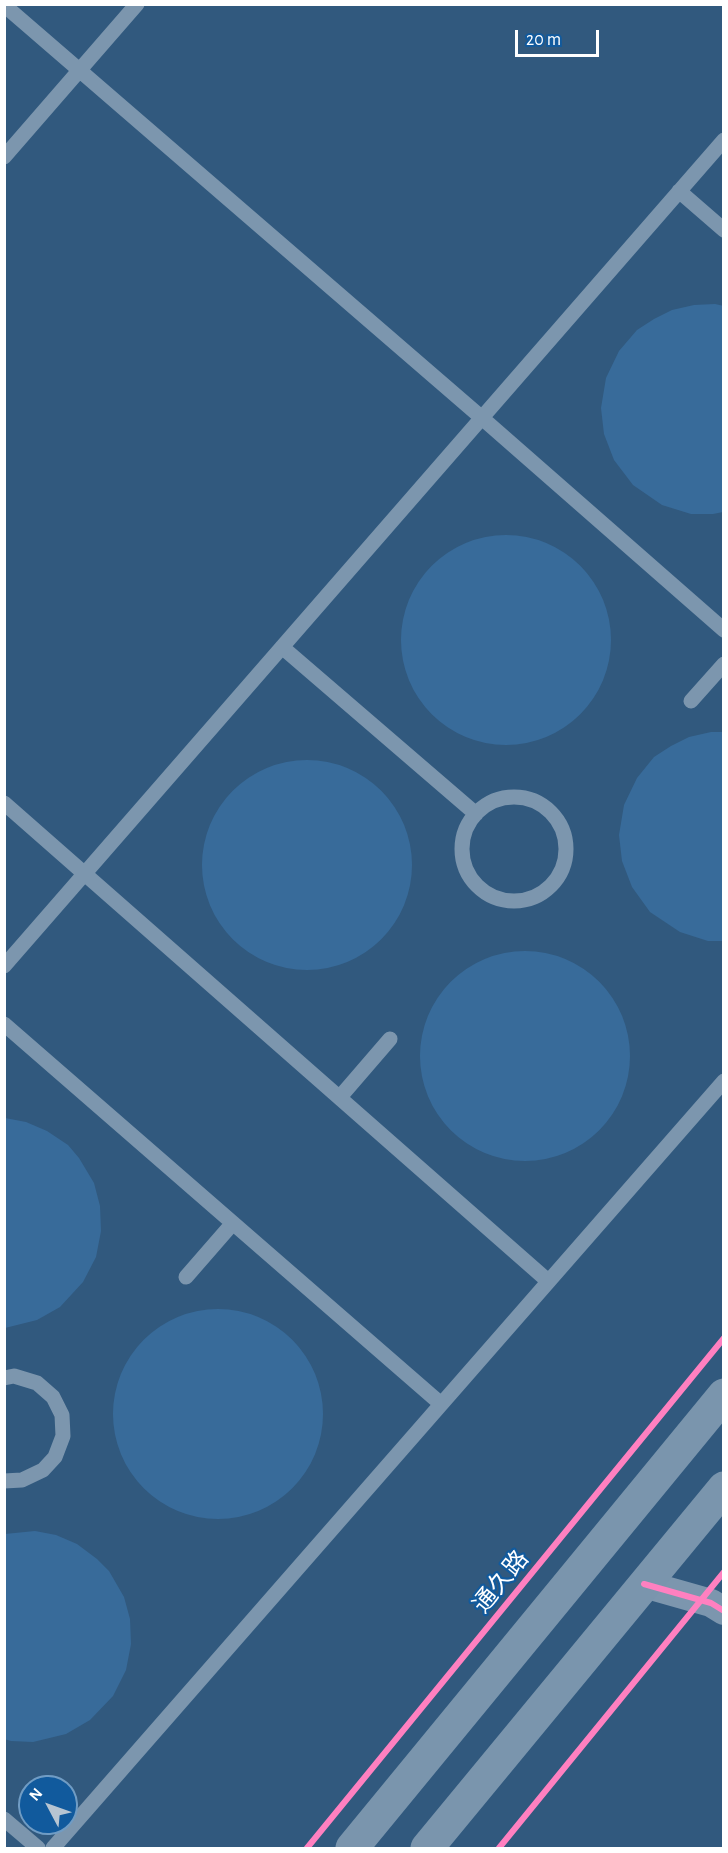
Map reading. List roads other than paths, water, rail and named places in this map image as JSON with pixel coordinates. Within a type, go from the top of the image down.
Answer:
[{"type":"main road","points":[[352,1848],[723,1395]]},
{"type":"main road","points":[[427,1848],[723,1488]]},
{"type":"street","points":[[644,1584],[711,1603],[723,1611]]},
{"type":"lane","points":[[4,157],[137,4]]},
{"type":"lane","points":[[4,5],[482,418],[723,630]]},
{"type":"lane","points":[[4,966],[723,140]]},
{"type":"lane","points":[[679,191],[723,230]]},
{"type":"lane","points":[[282,647],[476,814]]},
{"type":"lane","points":[[691,701],[723,664]]},
{"type":"lane","points":[[518,796],[540,803],[557,818],[565,836],[566,856],[559,877],[546,891],[525,900],[506,901],[487,894],[469,876],[462,856],[464,834],[476,814],[493,801],[518,796]]},
{"type":"lane","points":[[4,803],[548,1281]]},
{"type":"lane","points":[[4,1024],[441,1404]]},
{"type":"lane","points":[[340,1097],[390,1039]]},
{"type":"lane","points":[[53,1848],[723,1080]]},
{"type":"lane","points":[[186,1277],[233,1223]]},
{"type":"lane","points":[[4,1378],[14,1376],[37,1383],[53,1397],[62,1415],[63,1436],[55,1457],[43,1470],[22,1480],[4,1481]]},
{"type":"lane","points":[[4,1819],[38,1848]]},
{"type":"water","points":[[694,305],[724,306],[723,512],[691,514],[662,505],[633,485],[614,460],[604,434],[601,408],[606,378],[619,351],[637,330],[672,310]]},
{"type":"water","points":[[506,535],[526,537],[546,543],[564,553],[580,566],[593,582],[603,600],[609,620],[611,640],[609,660],[603,680],[593,698],[580,714],[564,727],[546,737],[526,743],[506,745],[486,743],[466,737],[448,727],[432,714],[419,698],[409,680],[403,660],[401,640],[403,620],[409,600],[419,582],[432,566],[448,553],[466,543],[486,537]]},
{"type":"water","points":[[723,732],[723,941],[708,941],[680,932],[650,912],[632,887],[622,861],[619,835],[624,805],[637,778],[654,757],[689,737]]},
{"type":"water","points":[[307,760],[327,762],[347,768],[365,778],[381,791],[394,807],[404,825],[410,845],[412,865],[410,885],[404,905],[394,923],[381,939],[365,952],[347,962],[327,968],[307,970],[287,968],[267,962],[249,952],[233,939],[220,923],[210,905],[204,885],[202,865],[204,845],[210,825],[220,807],[233,791],[249,778],[267,768],[287,762]]},
{"type":"water","points":[[525,951],[545,953],[565,959],[583,969],[599,982],[612,998],[622,1016],[628,1036],[630,1056],[628,1076],[622,1096],[612,1114],[599,1130],[583,1143],[565,1153],[545,1159],[525,1161],[505,1159],[485,1153],[467,1143],[451,1130],[438,1114],[428,1096],[422,1076],[420,1056],[422,1036],[428,1016],[438,998],[451,982],[467,969],[485,959],[505,953]]},
{"type":"water","points":[[5,1118],[26,1122],[47,1131],[68,1145],[94,1183],[100,1206],[101,1231],[96,1257],[83,1282],[60,1307],[37,1320],[5,1328]]},
{"type":"water","points":[[218,1309],[238,1311],[258,1317],[276,1327],[292,1340],[305,1356],[315,1374],[321,1394],[323,1414],[321,1434],[315,1454],[305,1472],[292,1488],[276,1501],[258,1511],[238,1517],[218,1519],[198,1517],[178,1511],[160,1501],[144,1488],[131,1472],[121,1454],[115,1434],[113,1414],[115,1394],[121,1374],[131,1356],[144,1340],[160,1327],[178,1317],[198,1311]]},
{"type":"water","points":[[35,1531],[56,1535],[77,1544],[109,1571],[124,1597],[130,1619],[131,1644],[126,1670],[113,1696],[90,1720],[66,1734],[33,1742],[11,1741],[4,1739],[5,1534]]}]
